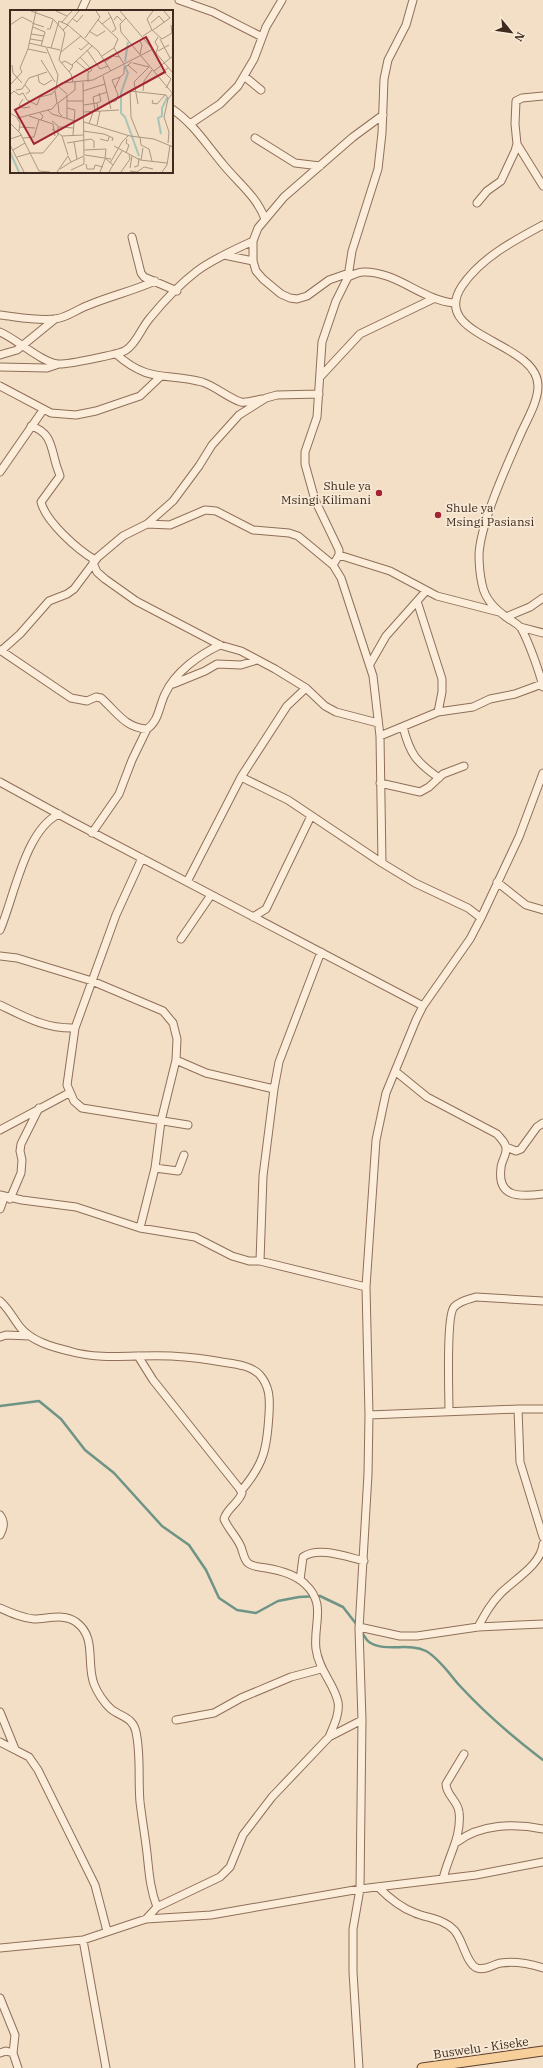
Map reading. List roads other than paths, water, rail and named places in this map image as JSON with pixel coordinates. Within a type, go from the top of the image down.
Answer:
[{"type":"main road","name":"Buswelu - Kiseke","points":[[422,2068],[543,2051]]},
{"type":"street","points":[[81,10],[86,0]]},
{"type":"street","points":[[179,0],[214,12],[262,37]]},
{"type":"street","points":[[190,124],[220,104],[232,93],[244,76],[262,37],[282,0]]},
{"type":"street","points":[[333,565],[339,555],[336,542],[329,532],[315,500],[305,464],[305,452],[315,426],[321,376],[322,342],[336,300],[349,275],[352,251],[378,169],[382,133],[384,79],[388,60],[406,26],[413,0]]},
{"type":"street","points":[[244,76],[261,90]]},
{"type":"street","points":[[543,96],[522,98],[516,101],[515,124],[517,144],[543,186]]},
{"type":"street","points":[[173,110],[190,124],[222,164],[250,192],[259,205],[265,219]]},
{"type":"street","points":[[383,115],[353,137],[284,197],[265,219],[258,228],[252,241],[253,261],[256,271],[281,294],[297,299],[307,296],[329,280],[361,272],[376,274],[393,280],[433,299],[454,304]]},
{"type":"street","points":[[255,138],[295,163],[320,166]]},
{"type":"street","points":[[477,203],[487,191],[501,181],[517,144]]},
{"type":"street","points":[[543,225],[499,249],[467,280],[458,293],[454,304],[456,313],[464,323],[526,362],[536,376],[538,384],[537,392],[489,516],[479,554],[482,585],[487,598],[499,612],[520,627],[543,633]]},
{"type":"street","points":[[132,237],[141,273],[177,291]]},
{"type":"street","points":[[0,367],[47,368],[59,364],[116,354],[126,350],[136,340],[149,319],[195,272],[252,241]]},
{"type":"street","points":[[224,255],[253,261]]},
{"type":"street","points":[[0,315],[30,320],[55,319],[66,316],[92,303],[129,292],[155,281]]},
{"type":"street","points":[[321,376],[360,334],[433,299]]},
{"type":"street","points":[[0,355],[17,350],[55,319]]},
{"type":"street","points":[[0,332],[23,345],[38,356],[59,364]]},
{"type":"street","points":[[116,354],[136,369],[146,374],[200,382],[217,388],[240,402],[266,398],[283,393],[319,394]]},
{"type":"street","points":[[0,386],[43,410],[51,413],[76,416],[140,396],[160,377]]},
{"type":"street","points":[[147,729],[138,729],[126,722],[101,698],[96,697],[87,701],[71,698],[0,650],[20,634],[49,601],[67,594],[74,589],[94,562],[123,536],[147,524],[173,501],[224,430],[239,415],[266,398]]},
{"type":"street","points":[[0,472],[39,418],[43,410]]},
{"type":"street","points":[[32,426],[41,430],[47,436],[51,444],[60,476],[44,496],[41,502],[42,507],[63,535],[94,562],[98,572],[105,579],[136,601],[220,645],[241,651],[274,668],[306,688],[325,706],[336,712],[378,723]]},
{"type":"street","points":[[147,524],[170,525],[205,510],[216,511],[254,530],[289,533],[298,536],[333,565],[340,578],[357,632],[370,664],[380,736],[382,863]]},
{"type":"street","points":[[339,555],[390,571],[412,581],[426,591],[458,603],[499,612]]},
{"type":"street","points":[[370,664],[386,636],[426,591]]},
{"type":"street","points":[[506,617],[530,607],[543,598]]},
{"type":"street","points":[[417,601],[442,679],[442,692],[438,712]]},
{"type":"street","points":[[380,736],[438,712],[473,707],[543,685],[520,627]]},
{"type":"street","points":[[92,833],[119,794],[132,760],[147,729],[156,720],[164,695],[170,685],[184,669],[203,654],[220,645]]},
{"type":"street","points":[[170,685],[205,671],[217,664],[241,665],[257,660]]},
{"type":"street","points":[[187,882],[241,777],[286,706],[306,688]]},
{"type":"street","points":[[403,727],[415,759],[420,765],[439,778]]},
{"type":"street","points":[[380,783],[420,792],[429,788],[439,778],[448,772],[464,766]]},
{"type":"street","points":[[360,2068],[353,1972],[354,1929],[360,1889],[362,1720],[360,1625],[364,1561],[369,1415],[366,1287],[376,1140],[386,1093],[423,1006],[461,953],[481,918],[519,837],[543,773]]},
{"type":"street","points":[[241,777],[288,800],[382,863],[415,883],[468,908],[481,918]]},
{"type":"street","points":[[0,782],[92,833],[423,1006]]},
{"type":"street","points":[[1,926],[33,842],[42,827],[52,817],[59,814]]},
{"type":"street","points":[[253,918],[266,909],[311,816]]},
{"type":"street","points":[[142,858],[116,915],[75,1028],[67,1085],[69,1093],[74,1101],[82,1108],[188,1125]]},
{"type":"street","points":[[497,882],[526,905],[543,910]]},
{"type":"street","points":[[181,939],[210,895]]},
{"type":"street","points":[[260,1261],[263,1176],[279,1062],[321,952]]},
{"type":"street","points":[[0,956],[17,958],[92,981],[166,1013],[173,1023],[176,1031],[176,1060],[161,1121],[155,1168],[140,1228]]},
{"type":"street","points":[[0,1005],[26,1018],[57,1028],[75,1028]]},
{"type":"street","points":[[176,1060],[206,1072],[274,1089]]},
{"type":"street","points":[[395,1071],[428,1097],[497,1134],[506,1147],[516,1151],[521,1150],[537,1127],[543,1123]]},
{"type":"street","points":[[0,1130],[69,1093]]},
{"type":"street","points":[[0,1209],[5,1197],[21,1173],[21,1144],[39,1108]]},
{"type":"street","points":[[506,1147],[500,1170],[501,1186],[511,1194],[543,1194]]},
{"type":"street","points":[[155,1168],[178,1171],[184,1155]]},
{"type":"street","points":[[5,1197],[76,1207],[140,1228],[195,1237],[232,1256],[249,1261],[260,1261],[366,1287]]},
{"type":"street","points":[[449,1411],[450,1316],[454,1307],[467,1299],[476,1297],[543,1301]]},
{"type":"street","points":[[0,1301],[8,1309],[21,1328],[30,1336],[69,1352],[89,1355],[171,1356],[240,1365],[252,1369],[262,1378],[269,1390],[270,1401],[267,1446],[252,1478],[241,1491],[240,1497],[229,1508],[224,1519],[239,1544],[246,1561],[254,1566],[267,1568],[300,1580],[313,1593],[318,1604],[315,1644],[321,1669],[334,1691],[338,1703],[336,1716],[329,1737]]},
{"type":"street","points":[[0,1305],[8,1309]]},
{"type":"street","points":[[0,1337],[30,1336]]},
{"type":"street","points":[[138,1356],[153,1380],[206,1444],[241,1491]]},
{"type":"street","points":[[518,1409],[520,1462],[525,1482],[540,1514],[543,1537]]},
{"type":"street","points":[[369,1415],[449,1411],[543,1409]]},
{"type":"street","points":[[0,1515],[4,1520],[4,1528],[0,1535]]},
{"type":"street","points":[[478,1627],[489,1607],[501,1593],[538,1559],[543,1544]]},
{"type":"street","points":[[300,1580],[300,1566],[303,1558],[309,1553],[327,1553],[364,1561]]},
{"type":"street","points":[[0,1608],[21,1617],[33,1619],[68,1617],[78,1623],[85,1632],[91,1648],[92,1673],[96,1688],[110,1708],[129,1718],[133,1724],[137,1742],[140,1803],[149,1876],[152,1894],[157,1907]]},
{"type":"street","points":[[360,1625],[400,1636],[417,1636],[478,1627],[543,1624]]},
{"type":"street","points":[[176,1720],[214,1713],[241,1698],[290,1677],[321,1669]]},
{"type":"street","points":[[0,1712],[15,1749]]},
{"type":"street","points":[[146,1919],[157,1907],[220,1877],[227,1871],[234,1859],[243,1835],[272,1797],[329,1737],[362,1720]]},
{"type":"street","points":[[0,1742],[29,1757],[51,1792],[95,1885],[107,1931]]},
{"type":"street","points":[[443,1879],[445,1867],[457,1842],[459,1834],[459,1811],[448,1792],[446,1784],[464,1754]]},
{"type":"street","points":[[457,1842],[479,1831],[508,1825],[523,1825],[543,1829]]},
{"type":"street","points":[[0,1948],[83,1940],[146,1919],[211,1915],[360,1889],[476,1875],[543,1862]]},
{"type":"street","points":[[378,1887],[386,1896],[412,1912],[443,1922],[452,1928],[459,1937],[470,1961],[476,1967],[484,1968],[501,1963],[511,1963],[543,1968]]},
{"type":"street","points":[[83,1940],[106,2068]]},
{"type":"street","points":[[0,1998],[2,2010],[15,2035],[13,2053],[18,2068]]},
{"type":"street","points":[[0,2053],[6,2051],[13,2053]]},
{"type":"waterway","points":[[0,1406],[39,1401],[61,1419],[85,1450],[114,1473],[162,1526],[189,1545],[206,1570],[219,1598],[237,1610],[256,1613],[278,1601],[299,1597],[320,1596],[343,1607],[357,1625]]},
{"type":"waterway","points":[[362,1633],[368,1641],[375,1645],[382,1647],[419,1648],[431,1654],[460,1686],[490,1715],[543,1760]]},
{"type":"place","name":"Shule ya Msingi Kilimani","points":[[379,493]]},
{"type":"place","name":"Shule ya Msingi Pasiansi","points":[[438,515]]}]
